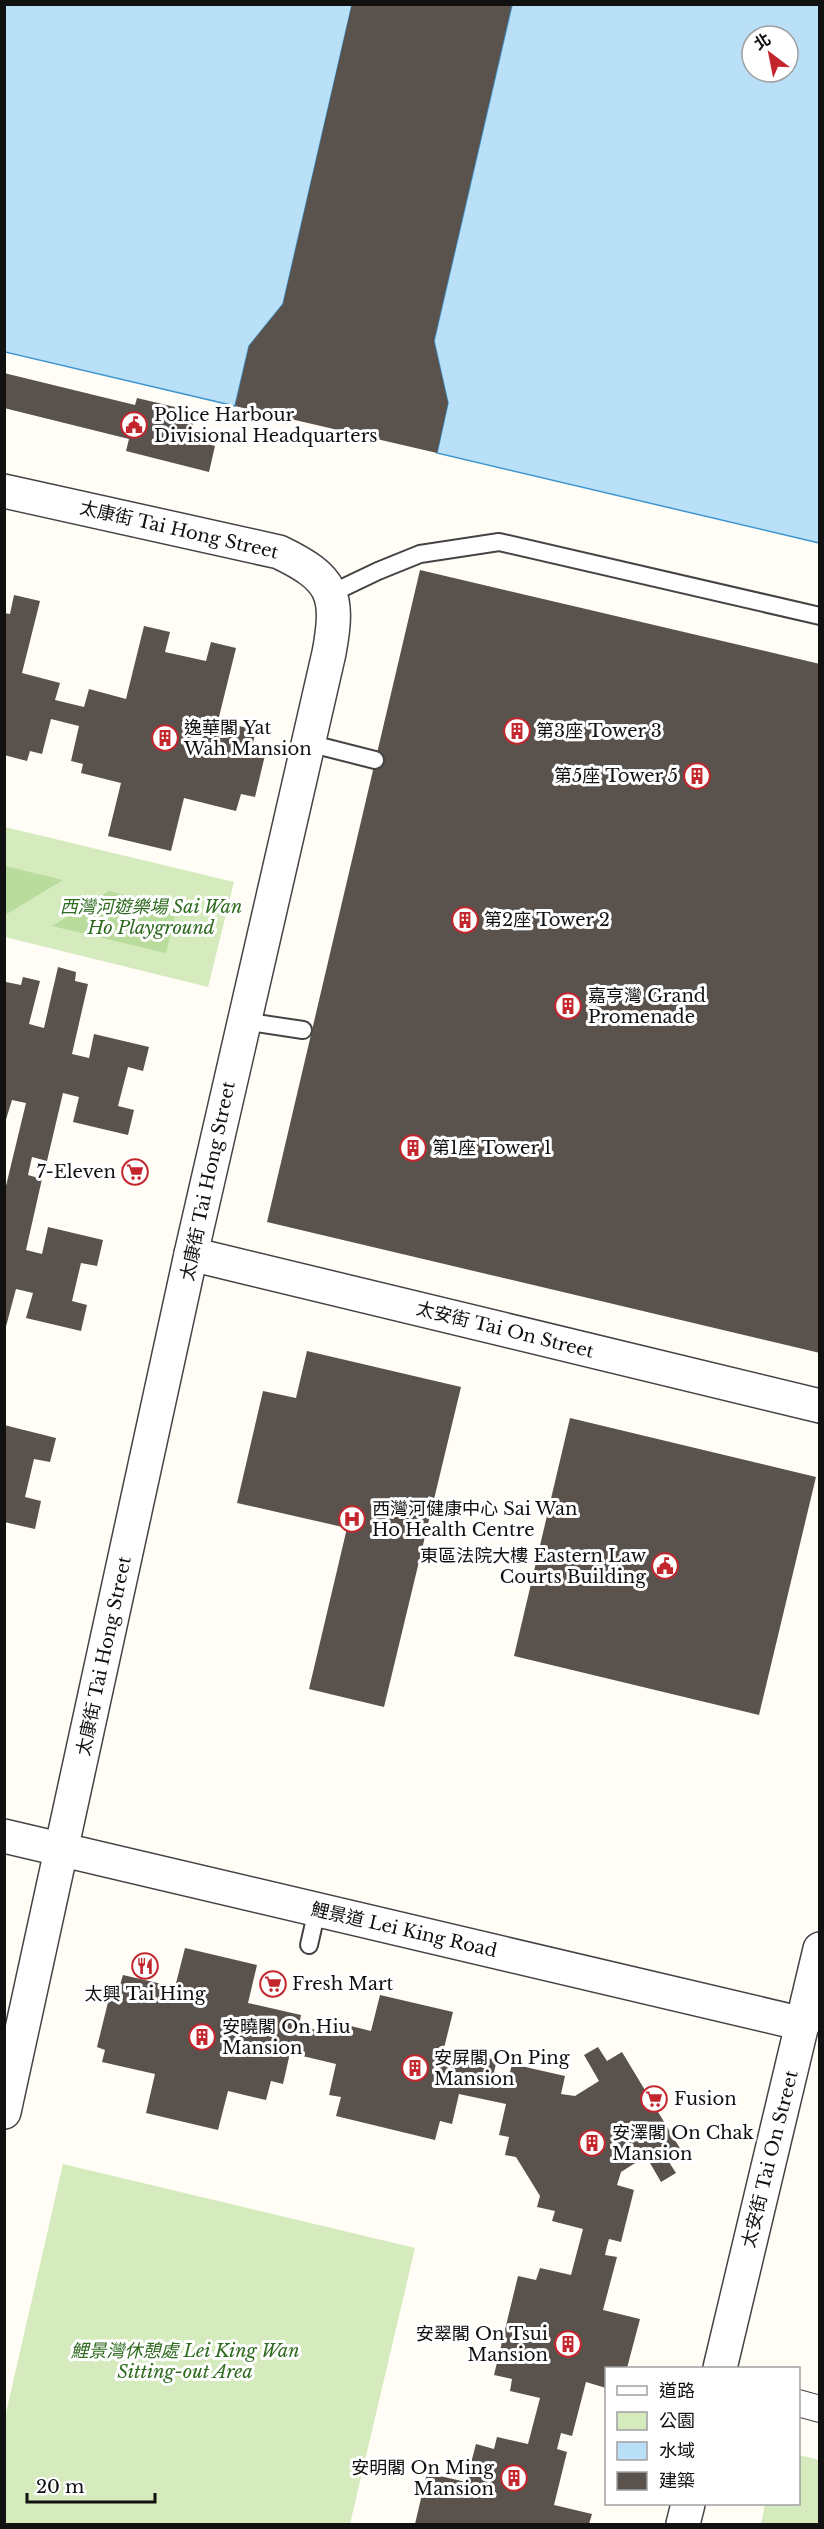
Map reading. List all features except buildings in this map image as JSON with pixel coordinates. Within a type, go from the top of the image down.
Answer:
[{"type":"street","name":"太康街 Tai Hong Street","points":[[4,491],[279,552],[308,566],[332,593],[335,620],[191,1254],[4,2112]]},
{"type":"street","name":"太安街 Tai On Street","points":[[191,1254],[819,1406]]},
{"type":"street","name":"鯉景道 Lei King Road","points":[[4,1836],[803,2024]]},
{"type":"street","name":"太安街 Tai On Street","points":[[720,2367],[819,1949]]},
{"type":"street","points":[[800,2404],[819,2409]]},
{"type":"street","points":[[683,2524],[688,2505]]},
{"type":"lane","points":[[332,593],[420,554],[499,542],[819,616]]},
{"type":"lane","points":[[308,743],[375,760]]},
{"type":"lane","points":[[243,1021],[303,1030]]},
{"type":"lane","points":[[309,1945],[317,1910]]},
{"type":"green space","name":"西灣河遊樂場 Sai Wan Ho Playground","points":[[5,827],[234,882],[208,987],[5,937]]},
{"type":"green space","points":[[5,866],[63,880],[5,915]]},
{"type":"green space","points":[[109,891],[177,907],[166,953],[52,926]]},
{"type":"green space","name":"鯉景灣休憩處 Lei King Wan Sitting-out Area","points":[[63,2164],[415,2248],[350,2524],[5,2524],[5,2417]]},
{"type":"green space","points":[[800,2455],[819,2460],[819,2524],[761,2524],[765,2505],[800,2505]]},
{"type":"water","points":[[5,5],[352,5],[283,304],[249,346],[235,406],[5,352]]},
{"type":"water","points":[[512,5],[819,5],[819,543],[437,453],[448,403],[434,341]]},
{"type":"place","name":"Police Harbour Divisional Headquarters","points":[[134,425]]},
{"type":"place","name":"第3座 Tower 3","points":[[517,731]]},
{"type":"place","name":"逸華閣 Yat Wah Mansion","points":[[165,738]]},
{"type":"place","name":"第5座 Tower 5","points":[[697,776]]},
{"type":"place","name":"第2座 Tower 2","points":[[465,920]]},
{"type":"place","name":"嘉亨灣 Grand Promenade","points":[[568,1006]]},
{"type":"place","name":"第1座 Tower 1","points":[[413,1148]]},
{"type":"place","name":"7-Eleven","points":[[135,1172]]},
{"type":"place","name":"西灣河健康中心 Sai Wan Ho Health Centre","points":[[352,1519]]},
{"type":"place","name":"東區法院大樓 Eastern Law Courts Building","points":[[665,1566]]},
{"type":"place","name":"太興 Tai Hing","points":[[145,1966]]},
{"type":"place","name":"Fresh Mart","points":[[273,1984]]},
{"type":"place","name":"安曉閣 On Hiu Mansion","points":[[202,2037]]},
{"type":"place","name":"安屏閣 On Ping Mansion","points":[[415,2068]]},
{"type":"place","name":"Fusion","points":[[654,2099]]},
{"type":"place","name":"安澤閣 On Chak Mansion","points":[[592,2143]]},
{"type":"place","name":"安翠閣 On Tsui Mansion","points":[[568,2344]]},
{"type":"place","name":"安明閣 On Ming Mansion","points":[[514,2478]]}]
